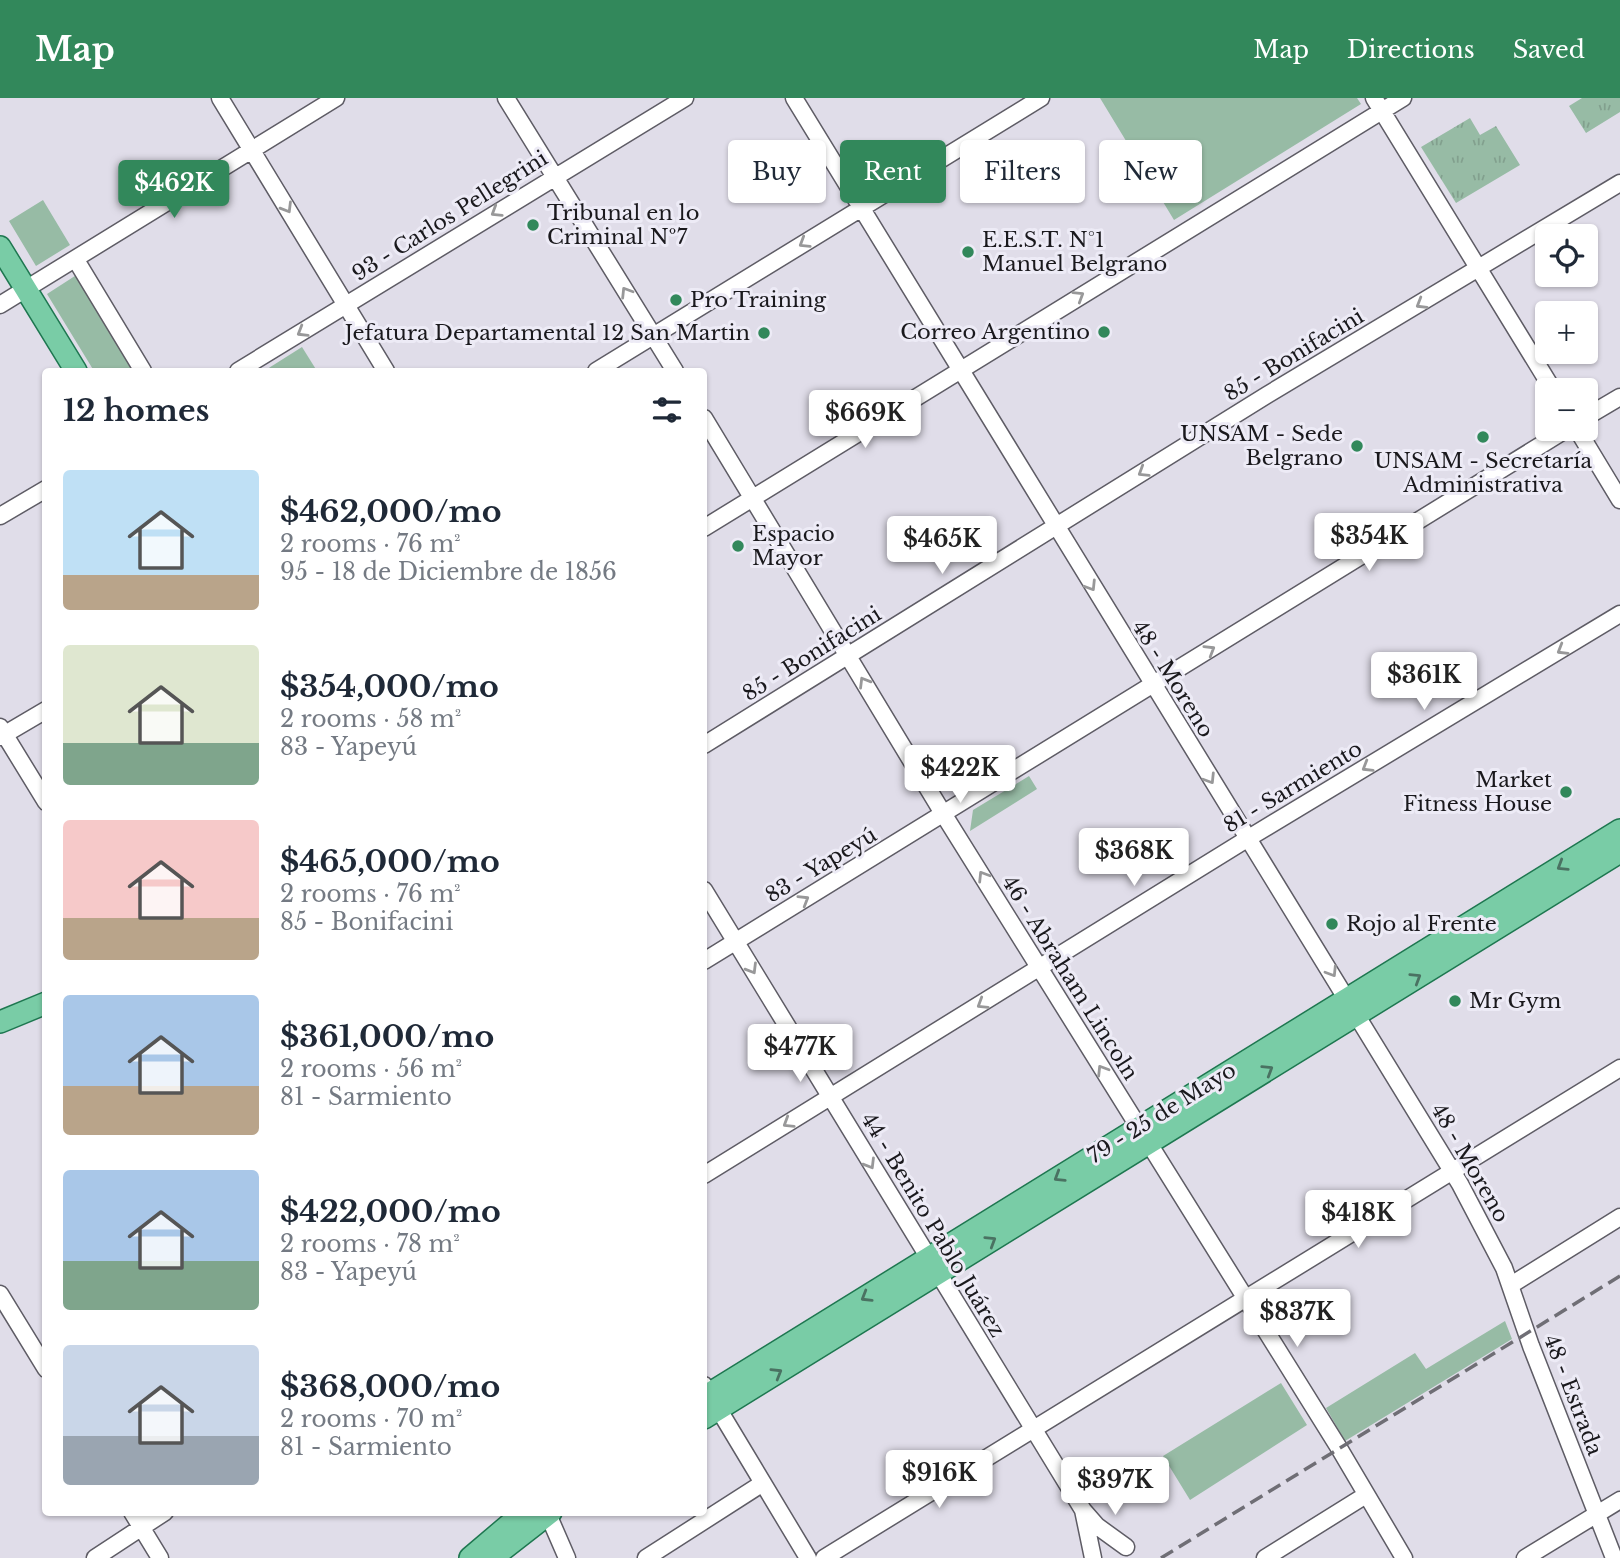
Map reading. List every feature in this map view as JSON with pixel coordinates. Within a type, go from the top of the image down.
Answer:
[{"type":"main road","points":[[0,247],[74,368]]},
{"type":"main road","name":"79 - 25 de Mayo","points":[[708,1400],[933,1267],[1353,1006],[1620,830]]},
{"type":"main road","name":"79 - 25 de Mayo","points":[[1353,1006],[1620,852]]},
{"type":"main road","points":[[0,1022],[42,1005]]},
{"type":"main road","points":[[470,1558],[519,1516]]},
{"type":"main road","points":[[492,1558],[545,1516]]},
{"type":"street","points":[[220,98],[384,368]]},
{"type":"street","points":[[0,304],[76,260],[336,98]]},
{"type":"street","points":[[506,98],[673,368]]},
{"type":"street","name":"93 - Carlos Pellegrini","points":[[242,368],[685,98]]},
{"type":"street","name":"48 - Moreno","points":[[794,98],[1152,685],[1353,1006],[1452,1170],[1511,1285]]},
{"type":"street","points":[[601,368],[1041,98]]},
{"type":"street","points":[[707,526],[1378,104],[1403,98]]},
{"type":"street","points":[[1378,104],[1546,378]]},
{"type":"street","name":"85 - Bonifacini","points":[[707,743],[1267,395],[1620,183]]},
{"type":"street","points":[[76,260],[141,368]]},
{"type":"street","points":[[1598,410],[1620,397]]},
{"type":"street","name":"46 - Abraham Lincoln","points":[[707,423],[944,815],[1404,1558]]},
{"type":"street","name":"83 - Yapeyú","points":[[707,959],[1548,441]]},
{"type":"street","points":[[1584,441],[1620,500]]},
{"type":"street","points":[[0,516],[42,491]]},
{"type":"street","name":"81 - Sarmiento","points":[[707,1173],[1247,839],[1620,614]]},
{"type":"street","points":[[42,712],[1,733],[42,796]]},
{"type":"street","name":"44 - Benito Pablo Juárez","points":[[707,895],[1083,1510],[1097,1526],[1126,1547]]},
{"type":"street","points":[[824,1558],[1620,1068]]},
{"type":"street","points":[[1511,1285],[1620,1217]]},
{"type":"street","name":"48 - Estrada","points":[[1511,1285],[1531,1346],[1614,1558]]},
{"type":"street","points":[[0,1294],[42,1362]]},
{"type":"street","points":[[708,1400],[808,1558]]},
{"type":"street","points":[[646,1558],[763,1483]]},
{"type":"street","points":[[1265,1558],[1366,1495]]},
{"type":"street","points":[[1525,1558],[1620,1500]]},
{"type":"street","name":"44 - Benito Pablo Juárez","points":[[1083,1510],[1093,1558]]},
{"type":"street","points":[[134,1516],[160,1558]]},
{"type":"street","points":[[94,1558],[159,1516]]},
{"type":"street","points":[[550,1516],[567,1558]]},
{"type":"green space","points":[[1100,98],[1357,98],[1361,104],[1202,203],[1202,140],[1125,140]]},
{"type":"green space","points":[[1582,98],[1620,98],[1620,112],[1586,133],[1569,106]]},
{"type":"green space","points":[[1470,118],[1480,135],[1496,126],[1520,165],[1456,203],[1421,147]]},
{"type":"green space","points":[[43,200],[70,245],[36,266],[9,221]]},
{"type":"green space","points":[[1164,203],[1201,203],[1174,220]]},
{"type":"green space","points":[[78,274],[135,368],[92,368],[47,294]]},
{"type":"green space","points":[[302,347],[315,368],[269,368]]},
{"type":"green space","points":[[1029,776],[1037,789],[970,831],[973,810]]},
{"type":"green space","points":[[1505,1321],[1512,1339],[1345,1441],[1326,1408],[1415,1353],[1426,1369]]},
{"type":"green space","points":[[1281,1383],[1307,1425],[1190,1500],[1163,1456]]},
{"type":"railway","points":[[1161,1558],[1620,1276]]},
{"type":"place","name":"Tribunal en lo Criminal Nº7","points":[[533,225]]},
{"type":"place","name":"E.E.S.T. N°1 Manuel Belgrano","points":[[968,252]]},
{"type":"place","name":"Pro Training","points":[[676,300]]},
{"type":"place","name":"Correo Argentino","points":[[1104,332]]},
{"type":"place","name":"Jefatura Departamental 12 San Martin","points":[[764,333]]},
{"type":"place","name":"UNSAM - Secretaría Administrativa","points":[[1483,437]]},
{"type":"place","name":"UNSAM - Sede Belgrano","points":[[1357,446]]},
{"type":"place","name":"Espacio Mayor","points":[[738,546]]},
{"type":"place","name":"Market Fitness House","points":[[1566,792]]},
{"type":"place","name":"Rojo al Frente","points":[[1332,924]]},
{"type":"place","name":"Mr Gym","points":[[1455,1001]]}]
